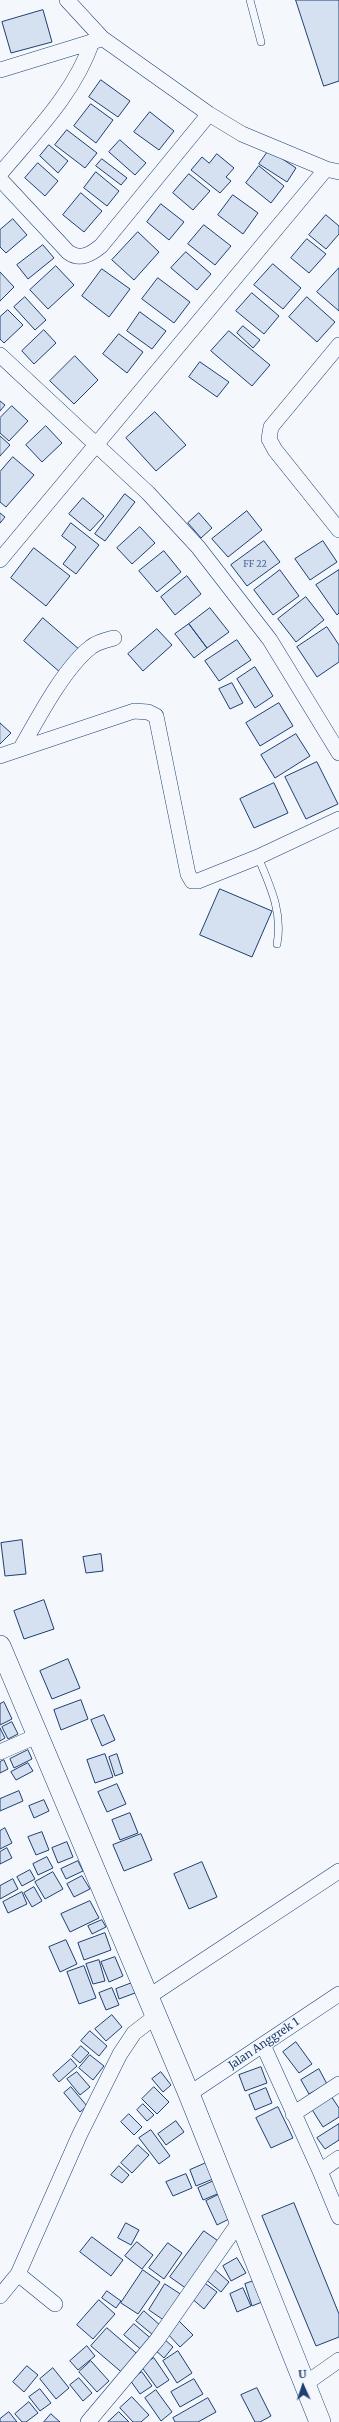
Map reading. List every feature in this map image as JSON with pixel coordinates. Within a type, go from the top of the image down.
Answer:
[{"type":"street","points":[[0,560],[95,445],[333,170],[242,134],[209,114],[97,40],[67,0]]},
{"type":"street","points":[[0,70],[97,40]]},
{"type":"street","points":[[0,174],[66,93],[78,76],[97,40]]},
{"type":"street","points":[[0,179],[68,252],[73,256],[85,256],[101,246],[209,114]]},
{"type":"street","points":[[339,345],[271,427],[269,439],[275,450],[339,530]]},
{"type":"street","points":[[0,355],[148,493],[198,546],[234,592],[298,682],[339,753]]},
{"type":"street","points":[[21,748],[47,703],[74,665],[91,647],[114,638]]},
{"type":"street","points":[[0,756],[134,711],[148,712],[156,716],[188,874],[192,881],[198,881],[258,857],[339,819]]},
{"type":"street","points":[[0,1646],[39,1735],[189,2094],[320,2422]]},
{"type":"street","points":[[0,1752],[39,1735]]},
{"type":"street","points":[[148,1997],[339,1870]]},
{"type":"street","name":"Jalan Anggrek 1","points":[[189,2094],[339,1994]]},
{"type":"street","points":[[0,2296],[18,2274],[80,2134],[120,2054],[134,2033],[156,2016]]},
{"type":"street","points":[[263,2045],[320,2171],[339,2217]]},
{"type":"street","points":[[293,2114],[339,2084]]},
{"type":"street","points":[[320,2171],[339,2158]]},
{"type":"street","points":[[88,2422],[157,2340],[240,2221]]},
{"type":"street","points":[[18,2274],[51,2301]]},
{"type":"street","points":[[305,2384],[339,2360]]},
{"type":"lane","points":[[250,0],[261,42]]},
{"type":"lane","points":[[258,857],[277,906],[279,932],[278,944]]},
{"type":"building","points":[[296,0],[339,0],[339,81],[324,86]]},
{"type":"building","points":[[43,10],[52,42],[11,53],[2,22]]},
{"type":"building","points":[[101,80],[130,101],[118,117],[89,97]]},
{"type":"building","points":[[91,104],[113,120],[96,143],[74,126]]},
{"type":"building","points":[[150,112],[174,131],[159,150],[134,132]]},
{"type":"building","points":[[67,130],[97,153],[85,168],[55,145]]},
{"type":"building","points":[[120,140],[146,163],[135,175],[109,152]]},
{"type":"building","points":[[49,145],[68,161],[58,173],[40,156]]},
{"type":"building","points":[[269,150],[296,168],[287,182],[259,164]]},
{"type":"building","points":[[217,154],[234,168],[226,177],[231,181],[220,193],[191,170],[202,157],[209,163]]},
{"type":"building","points":[[102,159],[127,178],[121,185],[96,166]]},
{"type":"building","points":[[38,163],[58,181],[45,196],[25,178]]},
{"type":"building","points":[[259,166],[284,186],[271,203],[246,183]]},
{"type":"building","points":[[96,172],[119,191],[107,206],[84,188]]},
{"type":"building","points":[[189,174],[210,191],[193,210],[173,193]]},
{"type":"building","points":[[81,193],[102,211],[84,232],[63,215]]},
{"type":"building","points":[[233,195],[258,213],[243,234],[218,215]]},
{"type":"building","points":[[161,204],[184,222],[169,240],[147,222]]},
{"type":"building","points":[[326,215],[339,226],[339,234],[326,249],[309,235]]},
{"type":"building","points":[[13,219],[27,235],[6,253],[0,247],[0,230]]},
{"type":"building","points":[[204,225],[231,246],[215,265],[188,244]]},
{"type":"building","points":[[138,232],[159,252],[134,280],[112,260]]},
{"type":"building","points":[[307,239],[326,254],[309,273],[291,258]]},
{"type":"building","points":[[43,245],[54,258],[28,279],[17,265]]},
{"type":"building","points":[[186,252],[211,274],[197,290],[171,268]]},
{"type":"building","points":[[273,264],[301,288],[283,309],[254,285]]},
{"type":"building","points":[[56,266],[74,285],[48,309],[30,290]]},
{"type":"building","points":[[339,268],[339,311],[317,292]]},
{"type":"building","points":[[102,269],[130,289],[109,317],[82,296]]},
{"type":"building","points":[[0,272],[14,287],[0,301]]},
{"type":"building","points":[[158,278],[190,302],[174,323],[142,299]]},
{"type":"building","points":[[252,293],[279,316],[264,334],[236,311]]},
{"type":"building","points":[[25,297],[46,320],[35,330],[14,307]]},
{"type":"building","points":[[307,297],[335,322],[317,342],[289,317]]},
{"type":"building","points":[[8,310],[23,325],[4,343],[0,339],[0,317]]},
{"type":"building","points":[[140,312],[166,331],[152,349],[127,331]]},
{"type":"building","points":[[243,326],[260,340],[253,348],[237,333]]},
{"type":"building","points":[[44,330],[56,343],[34,364],[22,351]]},
{"type":"building","points":[[229,331],[270,365],[252,386],[211,351]]},
{"type":"building","points":[[119,334],[143,352],[127,373],[103,354]]},
{"type":"building","points":[[75,356],[98,380],[74,404],[50,381]]},
{"type":"building","points":[[200,362],[229,382],[217,397],[189,377]]},
{"type":"building","points":[[0,401],[5,405],[0,411]]},
{"type":"building","points":[[12,406],[28,421],[9,441],[0,433],[0,418]]},
{"type":"building","points":[[155,412],[186,445],[156,471],[126,438]]},
{"type":"building","points":[[46,426],[62,443],[42,462],[26,445]]},
{"type":"building","points":[[0,436],[10,445],[0,456]]},
{"type":"building","points":[[13,457],[34,475],[6,507],[0,502],[0,472]]},
{"type":"building","points":[[125,494],[135,502],[105,541],[95,534]]},
{"type":"building","points":[[83,498],[104,516],[90,531],[69,514]]},
{"type":"building","points":[[247,511],[262,530],[228,557],[212,539]]},
{"type":"building","points":[[0,513],[5,517],[0,523]]},
{"type":"building","points":[[199,513],[212,528],[201,538],[188,523]]},
{"type":"building","points":[[71,523],[99,545],[76,574],[63,564],[76,547],[62,536]]},
{"type":"building","points":[[140,527],[155,543],[132,564],[117,548]]},
{"type":"building","points":[[264,541],[280,562],[247,586],[231,565]]},
{"type":"building","points":[[323,541],[337,562],[310,580],[295,559]]},
{"type":"building","points":[[34,548],[70,576],[46,606],[11,578]]},
{"type":"building","points":[[164,551],[181,572],[157,592],[139,571]]},
{"type":"building","points":[[280,570],[299,596],[273,615],[254,590]]},
{"type":"building","points":[[339,570],[339,613],[337,615],[316,585]]},
{"type":"building","points":[[187,576],[201,594],[175,615],[161,597]]},
{"type":"building","points":[[306,597],[324,620],[296,642],[278,619]]},
{"type":"building","points":[[210,608],[229,632],[207,648],[189,624]]},
{"type":"building","points":[[43,618],[80,650],[61,673],[24,641]]},
{"type":"building","points":[[189,624],[207,648],[194,658],[175,634]]},
{"type":"building","points":[[327,627],[339,645],[339,662],[317,677],[297,647]]},
{"type":"building","points":[[157,629],[172,645],[143,671],[128,654]]},
{"type":"building","points":[[237,640],[251,660],[219,681],[205,661]]},
{"type":"building","points":[[255,667],[273,696],[255,708],[237,679]]},
{"type":"building","points":[[232,683],[243,703],[230,709],[219,689]]},
{"type":"building","points":[[279,703],[293,726],[260,746],[246,723]]},
{"type":"building","points":[[0,723],[11,733],[0,744]]},
{"type":"building","points":[[296,734],[310,756],[275,778],[261,755]]},
{"type":"building","points":[[317,762],[338,804],[306,819],[285,777]]},
{"type":"building","points":[[274,783],[288,813],[254,828],[240,799]]},
{"type":"building","points":[[220,889],[272,911],[252,957],[200,935]]},
{"type":"building","points":[[22,1540],[26,1574],[5,1576],[1,1543]]},
{"type":"building","points":[[101,1554],[103,1571],[86,1573],[83,1557]]},
{"type":"building","points":[[44,1600],[54,1629],[24,1639],[14,1611]]},
{"type":"building","points":[[68,1659],[80,1688],[52,1699],[40,1671]]},
{"type":"building","points":[[81,1700],[88,1719],[61,1730],[54,1710]]},
{"type":"building","points":[[4,1702],[12,1719],[0,1725],[0,1704]]},
{"type":"building","points":[[104,1715],[115,1740],[102,1746],[91,1720]]},
{"type":"building","points":[[12,1722],[18,1734],[8,1739],[2,1727]]},
{"type":"building","points":[[0,1728],[5,1738],[0,1741]]},
{"type":"building","points":[[28,1750],[32,1759],[14,1768],[10,1759]]},
{"type":"building","points":[[105,1754],[113,1777],[95,1783],[87,1760]]},
{"type":"building","points":[[117,1754],[123,1773],[115,1776],[109,1757]]},
{"type":"building","points":[[4,1760],[8,1769],[0,1773],[0,1762]]},
{"type":"building","points":[[28,1763],[33,1771],[16,1780],[11,1772]]},
{"type":"building","points":[[117,1784],[126,1804],[107,1812],[98,1792]]},
{"type":"building","points":[[19,1791],[23,1801],[0,1811],[0,1799]]},
{"type":"building","points":[[44,1800],[49,1811],[34,1818],[29,1806]]},
{"type":"building","points":[[130,1813],[138,1833],[120,1840],[112,1820]]},
{"type":"building","points":[[5,1828],[12,1843],[0,1849],[0,1831]]},
{"type":"building","points":[[42,1832],[49,1850],[36,1855],[28,1837]]},
{"type":"building","points":[[141,1834],[152,1860],[124,1871],[113,1845]]},
{"type":"building","points":[[67,1842],[73,1857],[58,1863],[52,1848]]},
{"type":"building","points":[[7,1848],[12,1858],[0,1864],[0,1852]]},
{"type":"building","points":[[47,1857],[53,1868],[38,1875],[33,1864]]},
{"type":"building","points":[[78,1861],[83,1871],[66,1879],[61,1869]]},
{"type":"building","points":[[202,1862],[217,1897],[189,1909],[174,1874]]},
{"type":"building","points":[[30,1870],[35,1879],[22,1886],[17,1877]]},
{"type":"building","points":[[53,1872],[63,1889],[45,1899],[35,1882]]},
{"type":"building","points":[[82,1876],[90,1889],[74,1897],[67,1884]]},
{"type":"building","points":[[13,1879],[18,1889],[0,1899],[0,1886]]},
{"type":"building","points":[[34,1887],[42,1901],[32,1907],[24,1893]]},
{"type":"building","points":[[22,1892],[27,1904],[8,1913],[3,1902]]},
{"type":"building","points":[[90,1901],[99,1918],[70,1932],[61,1914]]},
{"type":"building","points":[[102,1920],[106,1927],[92,1934],[88,1926]]},
{"type":"building","points":[[105,1933],[111,1950],[84,1960],[78,1943]]},
{"type":"building","points":[[66,1940],[77,1964],[60,1972],[49,1947]]},
{"type":"building","points":[[115,1957],[123,1976],[109,1982],[101,1962]]},
{"type":"building","points":[[99,1960],[105,1981],[93,1984],[86,1964]]},
{"type":"building","points":[[84,1966],[96,1998],[79,2004],[67,1972]]},
{"type":"building","points":[[132,1983],[135,1993],[119,1999],[116,1989]]},
{"type":"building","points":[[112,1988],[119,2005],[106,2010],[99,1993]]},
{"type":"building","points":[[112,2015],[122,2027],[106,2041],[95,2029]]},
{"type":"building","points":[[90,2031],[107,2046],[99,2056],[81,2041]]},
{"type":"building","points":[[296,2042],[312,2064],[299,2073],[283,2052]]},
{"type":"building","points":[[81,2046],[89,2053],[80,2063],[72,2056]]},
{"type":"building","points":[[90,2055],[104,2066],[93,2080],[79,2068]]},
{"type":"building","points":[[71,2059],[77,2066],[59,2082],[53,2075]]},
{"type":"building","points":[[261,2067],[267,2083],[245,2091],[239,2075]]},
{"type":"building","points":[[319,2069],[327,2084],[309,2094],[301,2080]]},
{"type":"building","points":[[77,2072],[90,2087],[80,2095],[67,2079]]},
{"type":"building","points":[[161,2072],[171,2085],[163,2092],[152,2079]]},
{"type":"building","points":[[71,2087],[87,2106],[80,2112],[64,2093]]},
{"type":"building","points":[[154,2087],[169,2102],[157,2114],[142,2099]]},
{"type":"building","points":[[266,2088],[272,2103],[255,2110],[249,2095]]},
{"type":"building","points":[[331,2096],[339,2108],[339,2117],[323,2127],[311,2108]]},
{"type":"building","points":[[143,2104],[154,2115],[147,2121],[137,2110]]},
{"type":"building","points":[[278,2107],[293,2138],[271,2148],[256,2118]]},
{"type":"building","points":[[129,2114],[142,2127],[134,2135],[121,2122]]},
{"type":"building","points":[[176,2121],[184,2132],[166,2145],[158,2134]]},
{"type":"building","points":[[339,2124],[339,2140],[325,2149],[317,2138]]},
{"type":"building","points":[[151,2130],[170,2156],[159,2164],[139,2138]]},
{"type":"building","points":[[138,2145],[149,2155],[132,2173],[121,2163]]},
{"type":"building","points":[[206,2163],[213,2179],[196,2186],[190,2170]]},
{"type":"building","points":[[119,2166],[129,2175],[122,2183],[111,2175]]},
{"type":"building","points":[[186,2174],[192,2188],[173,2196],[166,2182]]},
{"type":"building","points":[[216,2180],[222,2192],[203,2200],[198,2188]]},
{"type":"building","points":[[222,2193],[233,2217],[217,2225],[206,2201]]},
{"type":"building","points":[[294,2203],[339,2314],[339,2337],[316,2346],[262,2216]]},
{"type":"building","points":[[126,2223],[139,2230],[131,2245],[118,2238]]},
{"type":"building","points":[[204,2231],[221,2243],[187,2289],[170,2277]]},
{"type":"building","points":[[92,2237],[123,2260],[111,2276],[80,2252]]},
{"type":"building","points":[[137,2242],[153,2255],[142,2269],[125,2256]]},
{"type":"building","points":[[168,2243],[182,2253],[164,2279],[149,2268]]},
{"type":"building","points":[[237,2258],[246,2273],[231,2281],[223,2266]]},
{"type":"building","points":[[213,2268],[229,2282],[221,2292],[204,2278]]},
{"type":"building","points":[[143,2270],[160,2282],[138,2314],[121,2303]]},
{"type":"building","points":[[259,2279],[267,2300],[252,2306],[245,2284]]},
{"type":"building","points":[[202,2281],[217,2292],[204,2309],[190,2297]]},
{"type":"building","points":[[165,2284],[182,2295],[165,2321],[149,2310]]},
{"type":"building","points":[[243,2288],[251,2306],[237,2312],[230,2294]]},
{"type":"building","points":[[107,2291],[121,2301],[116,2308],[102,2298]]},
{"type":"building","points":[[99,2300],[115,2314],[93,2339],[77,2325]]},
{"type":"building","points":[[144,2311],[161,2326],[153,2335],[136,2321]]},
{"type":"building","points":[[177,2319],[193,2335],[180,2347],[165,2331]]},
{"type":"building","points":[[134,2324],[154,2341],[144,2352],[124,2335]]},
{"type":"building","points":[[107,2328],[142,2358],[126,2376],[91,2346]]},
{"type":"building","points":[[163,2338],[173,2347],[164,2358],[154,2349]]},
{"type":"building","points":[[87,2346],[95,2356],[78,2370],[70,2361]]},
{"type":"building","points":[[178,2351],[192,2373],[177,2383],[163,2361]]},
{"type":"building","points":[[154,2358],[169,2380],[157,2388],[141,2366]]},
{"type":"building","points":[[91,2361],[109,2381],[97,2392],[79,2372]]},
{"type":"building","points":[[27,2366],[38,2375],[24,2392],[13,2382]]},
{"type":"building","points":[[53,2368],[69,2388],[56,2399],[40,2379]]},
{"type":"building","points":[[142,2372],[152,2386],[140,2394],[130,2380]]},
{"type":"building","points":[[79,2378],[92,2393],[83,2401],[70,2385]]},
{"type":"building","points":[[194,2379],[203,2394],[180,2407],[171,2392]]},
{"type":"building","points":[[257,2388],[271,2416],[260,2422],[255,2422],[241,2395]]},
{"type":"building","points":[[40,2389],[51,2403],[40,2411],[29,2397]]},
{"type":"building","points":[[156,2390],[172,2412],[161,2421],[145,2398]]},
{"type":"building","points":[[132,2397],[149,2415],[141,2422],[133,2422],[120,2408]]},
{"type":"building","points":[[208,2398],[216,2412],[198,2422],[175,2422],[173,2418]]},
{"type":"building","points":[[29,2402],[38,2413],[26,2422],[22,2422],[15,2414]]},
{"type":"building","points":[[9,2412],[17,2422],[0,2422],[0,2419]]},
{"type":"building","points":[[119,2412],[129,2422],[108,2422]]},
{"type":"building","points":[[51,2414],[60,2422],[44,2422]]}]
